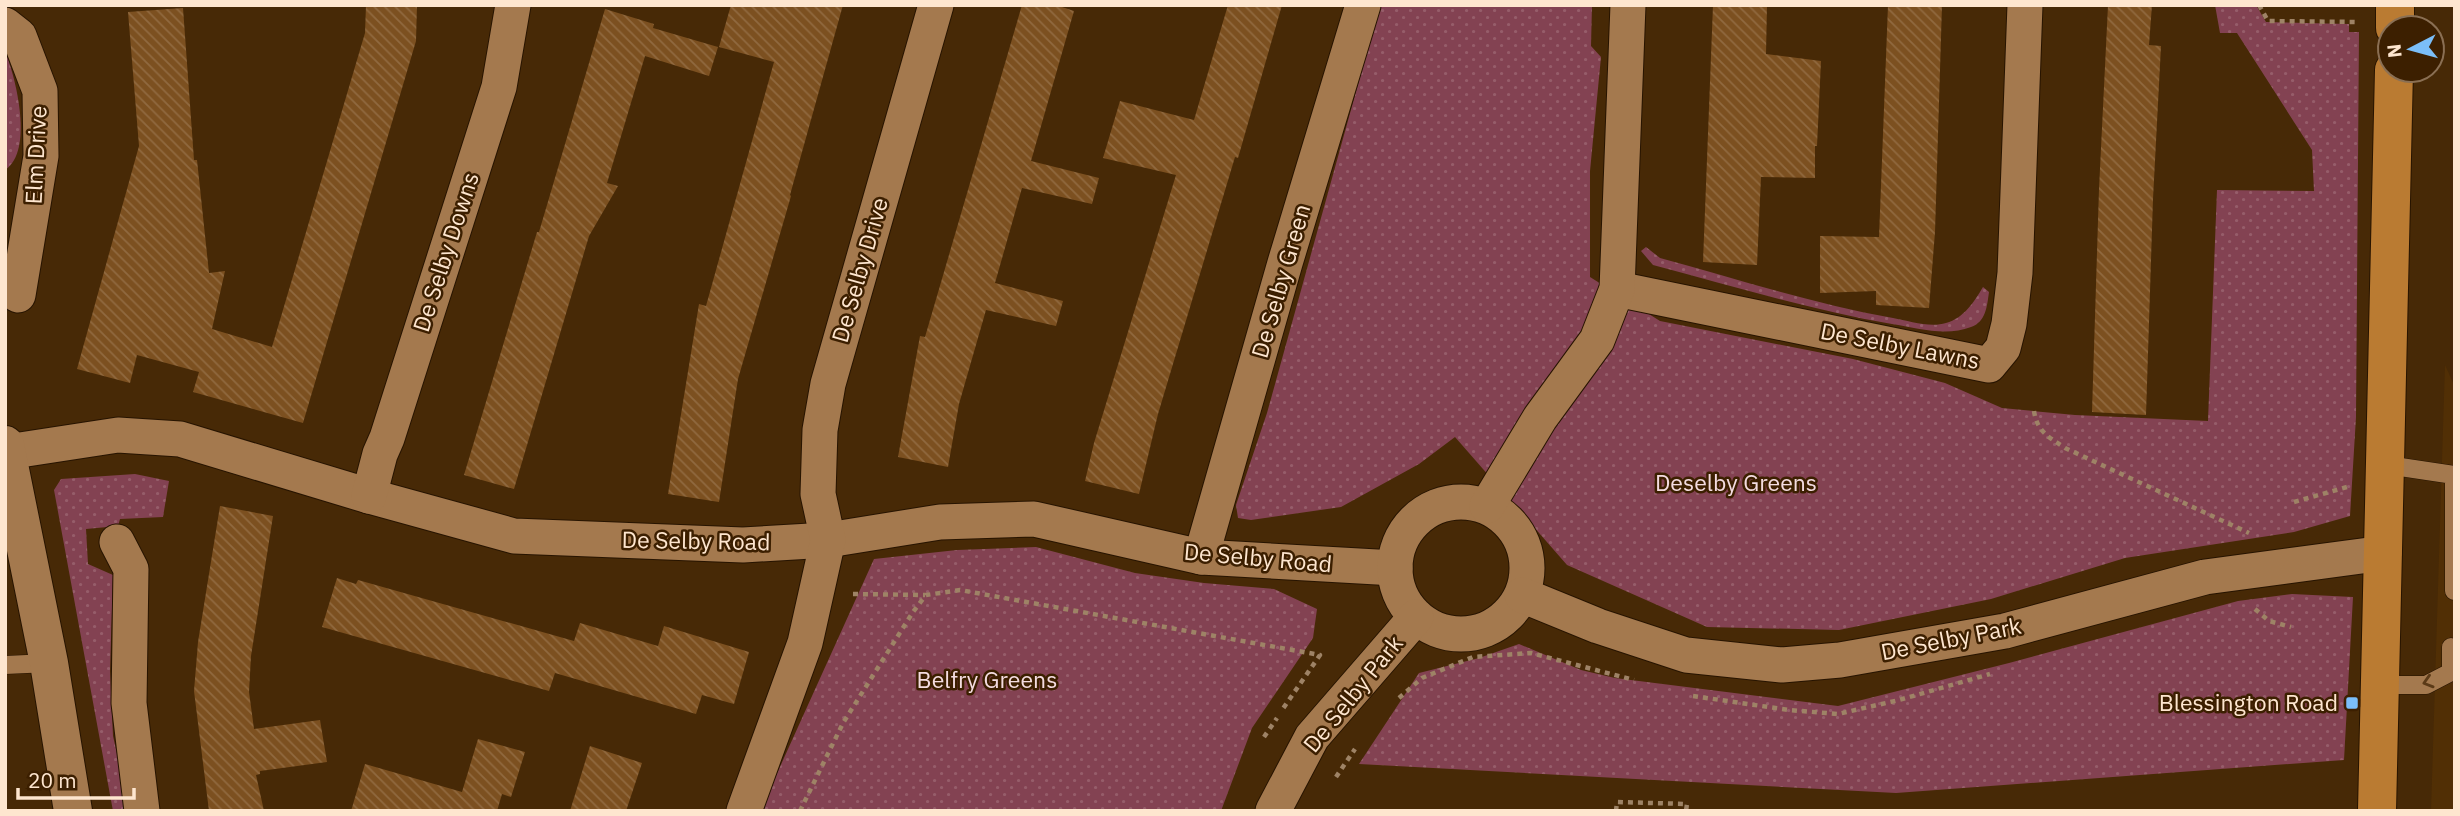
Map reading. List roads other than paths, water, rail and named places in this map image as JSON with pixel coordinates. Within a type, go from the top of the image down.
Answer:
[{"type":"main road","points":[[2377,811],[2394,84]]},
{"type":"street","name":"De Selby Downs","points":[[369,496],[380,454],[499,87],[513,5]]},
{"type":"street","name":"De Selby Drive","points":[[828,540],[818,494],[820,430],[828,384],[936,5]]},
{"type":"street","name":"De Selby Green","points":[[1202,557],[1285,263],[1363,5]]},
{"type":"street","points":[[1487,506],[1540,418],[1597,340],[1617,289],[1628,5]]},
{"type":"street","name":"De Selby Lawns","points":[[1617,289],[1989,365],[2003,348],[2009,324],[2015,273],[2025,5]]},
{"type":"street","name":"Elm Drive","points":[[5,25],[19,36],[40,91],[41,156],[18,295]]},
{"type":"street","name":"De Selby Road","points":[[6,449],[118,435],[180,439],[514,536],[743,545],[828,540],[940,522],[1034,519],[1202,557],[1395,568]]},
{"type":"street","points":[[6,449],[49,663],[73,811]]},
{"type":"street","points":[[1395,568],[1398,547],[1408,527],[1424,512],[1443,503],[1466,501],[1487,506],[1505,517],[1518,533],[1526,554],[1527,575],[1522,595]]},
{"type":"street","points":[[744,811],[805,643],[828,540]]},
{"type":"street","points":[[117,542],[131,569],[129,704],[142,811]]},
{"type":"street","name":"De Selby Park","points":[[1395,568],[1397,586],[1416,617],[1433,628],[1453,634],[1475,633],[1494,626],[1510,612],[1522,595],[1598,626],[1686,656],[1782,665],[1840,660],[2005,631],[2205,577],[2384,552]]},
{"type":"street","name":"De Selby Park","points":[[1273,811],[1312,737],[1416,617]]},
{"type":"lane","points":[[2386,465],[2454,475],[2454,591]]},
{"type":"lane","points":[[2379,685],[2426,685],[2451,672],[2451,647]]},
{"type":"lane","points":[[5,665],[49,663]]},
{"type":"place","name":"Blessington Road","points":[[2352,703]]},
{"type":"park label","name":"Deselby Greens","points":[[1736,483]]},
{"type":"park label","name":"Belfry Greens","points":[[987,680]]}]
